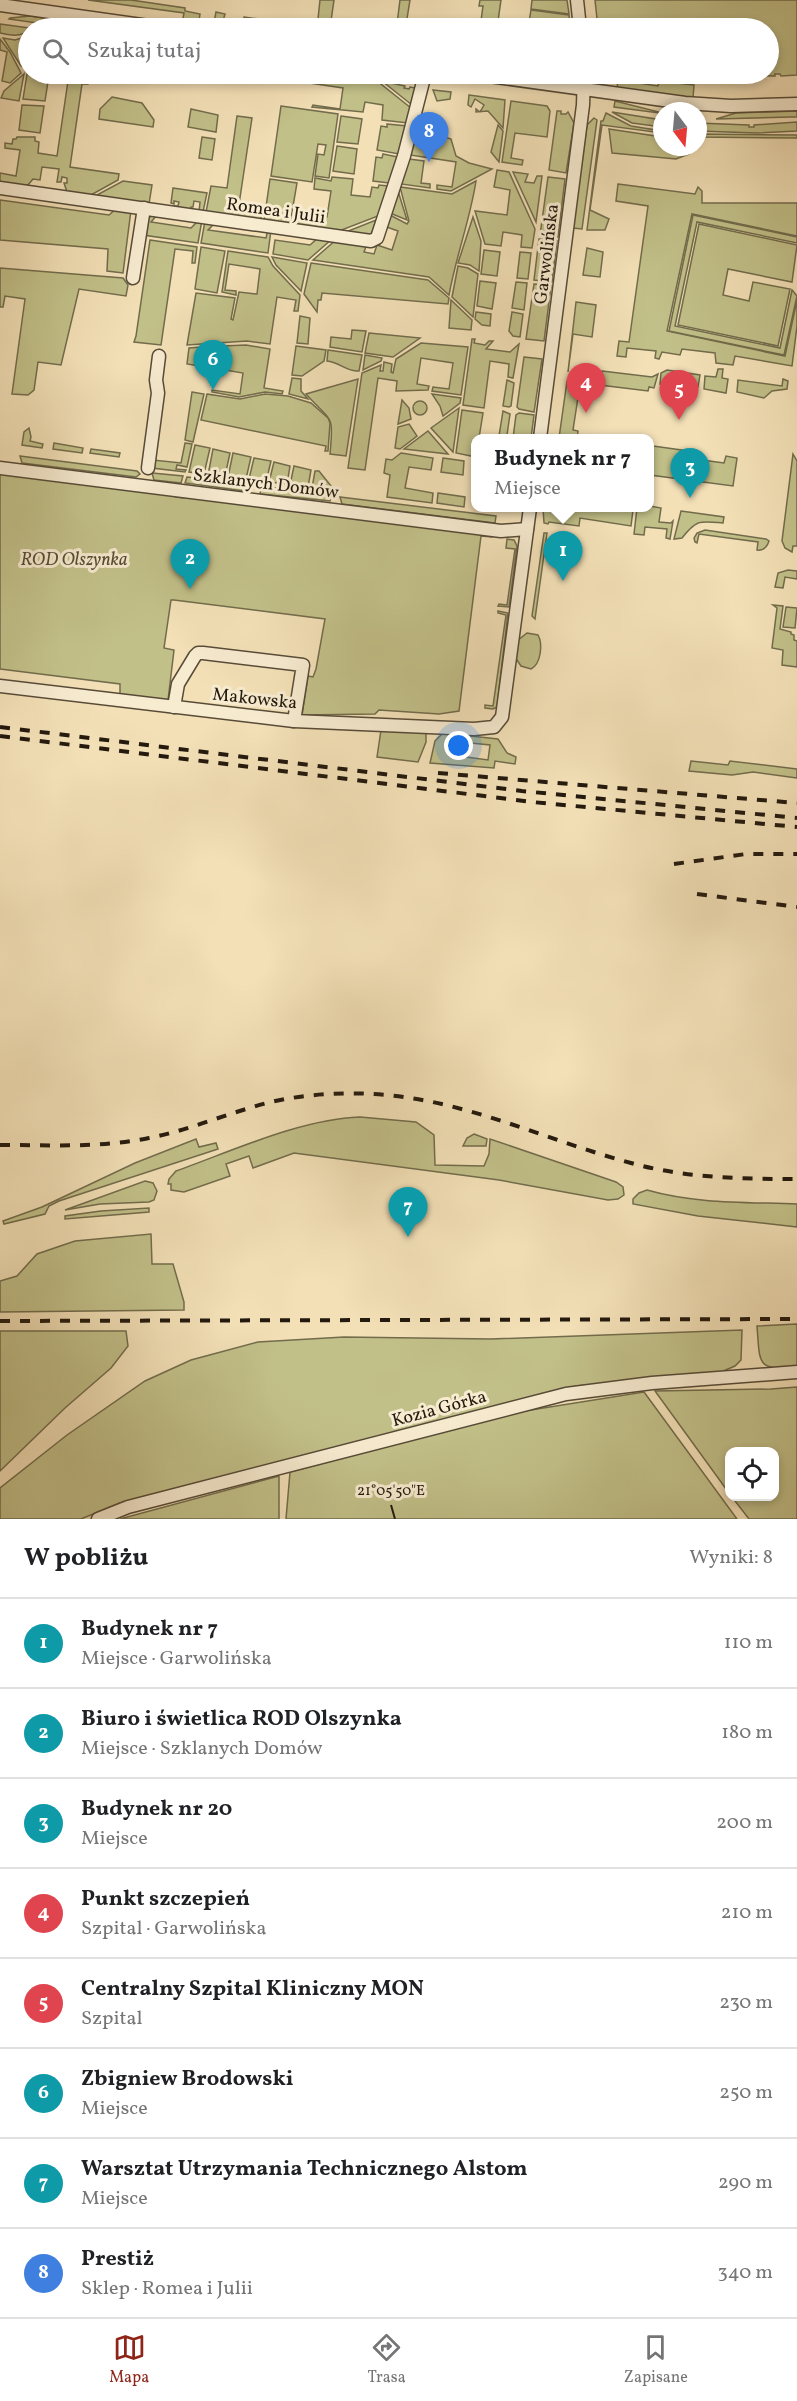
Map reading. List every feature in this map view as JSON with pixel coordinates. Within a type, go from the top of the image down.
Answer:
[{"type":"street","points":[[577,0],[579,18]]},
{"type":"street","points":[[0,5],[92,18]]},
{"type":"street","name":"Romea i Julii","points":[[0,188],[373,240],[377,238],[405,156],[423,84]]},
{"type":"street","points":[[544,84],[685,103],[731,106],[797,104]]},
{"type":"street","name":"Garwolińska","points":[[541,434],[585,84]]},
{"type":"street","points":[[133,278],[144,208]]},
{"type":"street","points":[[148,468],[158,393],[156,380],[159,356]]},
{"type":"street","name":"Szklanych Domów","points":[[0,468],[501,531],[527,529]]},
{"type":"street","points":[[527,529],[529,512]]},
{"type":"street","name":"Makowska","points":[[0,686],[294,721],[488,729],[497,725],[502,717],[527,529]]},
{"type":"street","points":[[174,707],[178,684],[195,656],[203,652],[303,665],[294,721]]},
{"type":"street","name":"Kozia Górka","points":[[98,1519],[128,1507],[566,1394],[652,1383],[797,1372]]},
{"type":"green space","points":[[88,0],[131,0],[185,8],[185,11],[200,14],[199,18],[183,18],[184,13]]},
{"type":"green space","points":[[320,0],[334,0],[331,18],[318,18]]},
{"type":"green space","points":[[400,0],[410,0],[407,18],[398,18]]},
{"type":"green space","points":[[480,0],[501,0],[498,18],[481,18],[483,6],[479,6]]},
{"type":"green space","points":[[532,0],[567,0],[569,14],[531,9]]},
{"type":"green space","points":[[595,0],[797,0],[797,75],[781,76],[779,74],[779,18],[597,18]]},
{"type":"green space","points":[[531,10],[569,15],[569,18],[530,18]]},
{"type":"green space","points":[[216,12],[225,14],[224,18],[215,18]]},
{"type":"green space","points":[[30,16],[44,18],[18,18],[18,20],[10,18]]},
{"type":"green space","points":[[0,24],[18,26],[18,35],[0,33]]},
{"type":"green space","points":[[3,38],[18,39],[18,61]]},
{"type":"green space","points":[[0,39],[18,67],[18,76],[10,83],[2,81],[7,52],[0,50]]},
{"type":"green space","points":[[18,79],[18,84],[22,84],[19,101],[1,98],[4,91]]},
{"type":"green space","points":[[25,84],[48,84],[45,101],[23,99]]},
{"type":"green space","points":[[68,84],[82,84],[70,167],[119,174],[118,180],[91,195],[67,192],[64,183],[67,183],[67,178],[62,177],[61,182],[57,182],[59,169],[42,167],[40,180],[33,179],[27,186],[0,182],[0,173],[16,176],[20,150],[5,148],[5,143],[12,144],[13,139],[17,137],[35,137],[35,141],[39,142],[38,153],[57,156]]},
{"type":"green space","points":[[316,84],[381,84],[411,108],[408,123],[382,120],[383,105],[365,102],[363,112],[312,107],[313,105],[340,109],[343,88]]},
{"type":"green space","points":[[386,84],[396,84],[409,89],[410,87],[416,88],[412,105]]},
{"type":"green space","points":[[618,84],[694,85],[693,98],[617,88]]},
{"type":"green space","points":[[433,90],[451,92],[450,99],[437,101]]},
{"type":"green space","points":[[469,95],[505,100],[503,128],[488,111],[480,112],[484,105],[475,99],[471,107],[468,105]]},
{"type":"green space","points":[[112,97],[142,103],[154,120],[153,127],[99,119],[100,109]]},
{"type":"green space","points":[[511,101],[547,106],[550,111],[547,137],[515,133],[511,158],[523,160],[522,165],[502,162]]},
{"type":"green space","points":[[615,101],[653,112],[614,107]]},
{"type":"green space","points":[[22,105],[44,106],[40,133],[19,130]]},
{"type":"green space","points":[[281,106],[338,114],[329,178],[315,176],[318,154],[324,155],[326,145],[318,144],[312,182],[271,176]]},
{"type":"green space","points":[[191,109],[218,115],[216,132],[188,127]]},
{"type":"green space","points":[[557,111],[561,111],[561,114],[568,112],[574,123],[566,173],[549,170]]},
{"type":"green space","points":[[797,111],[797,117],[716,119],[736,113]]},
{"type":"green space","points":[[612,112],[653,119],[653,126],[632,123]]},
{"type":"green space","points":[[606,113],[631,126],[653,130],[653,132],[602,125],[590,210],[609,219],[605,230],[587,230],[601,121]]},
{"type":"green space","points":[[237,116],[252,118],[238,211],[258,214],[260,204],[262,206],[261,220],[206,212],[211,186],[227,188]]},
{"type":"green space","points":[[341,116],[362,119],[358,144],[337,142]]},
{"type":"green space","points":[[594,118],[597,120],[582,229],[573,228],[587,125]]},
{"type":"green space","points":[[797,122],[797,131],[757,133],[707,131],[707,123],[749,125],[749,127],[754,127],[754,125]]},
{"type":"green space","points":[[387,124],[407,126],[399,154],[377,150],[381,126],[387,127]]},
{"type":"green space","points":[[498,125],[503,131],[499,162],[491,152]]},
{"type":"green space","points":[[609,129],[653,136],[653,156],[684,156],[676,159],[612,153]]},
{"type":"green space","points":[[418,130],[428,140],[445,137],[451,139],[456,156],[469,163],[492,169],[451,191],[437,189],[437,185],[452,187],[456,162],[410,155]]},
{"type":"green space","points":[[707,134],[797,135],[797,138],[707,137]]},
{"type":"green space","points":[[202,137],[215,139],[212,160],[199,158]]},
{"type":"green space","points":[[337,146],[357,149],[354,174],[333,171]]},
{"type":"green space","points":[[383,154],[398,157],[389,183],[373,181],[376,157],[382,158]]},
{"type":"green space","points":[[409,159],[424,161],[421,183],[430,184],[430,188],[401,184]]},
{"type":"green space","points":[[497,170],[509,172],[535,229],[532,248],[521,247],[522,235],[503,232],[501,246],[485,244],[475,211],[507,215],[510,190],[494,187]]},
{"type":"green space","points":[[513,172],[528,174],[525,182],[534,183],[537,176],[542,176],[536,222]]},
{"type":"green space","points":[[332,177],[353,179],[351,195],[370,197],[372,187],[388,186],[378,216],[339,231],[295,225],[295,212],[327,217],[331,191],[314,189],[315,178],[331,181]]},
{"type":"green space","points":[[548,177],[565,179],[558,237],[540,235]]},
{"type":"green space","points":[[270,179],[297,183],[290,224],[264,221]]},
{"type":"green space","points":[[123,181],[152,185],[149,204],[95,196]]},
{"type":"green space","points":[[476,181],[449,295],[429,277],[313,260],[337,239],[367,244],[364,252],[374,254],[377,245],[392,250],[398,231],[384,226],[390,215],[407,224],[409,221],[400,187],[452,194]]},
{"type":"green space","points":[[618,184],[695,194],[698,187],[702,191],[702,203],[797,203],[797,236],[692,214],[667,331],[785,356],[797,300],[797,326],[792,366],[735,356],[733,365],[716,363],[715,353],[682,349],[680,355],[662,352],[659,359],[655,358],[656,351],[627,348],[626,357],[617,356],[619,341],[629,342],[648,206],[616,201]]},
{"type":"green space","points":[[173,188],[207,193],[203,212],[199,212],[200,202],[194,201],[190,210],[173,208],[178,206],[179,202],[171,203]]},
{"type":"green space","points":[[398,191],[407,220],[390,213]]},
{"type":"green space","points":[[0,200],[109,215],[117,208],[131,210],[123,273],[107,271],[108,249],[0,240]]},
{"type":"green space","points":[[151,213],[158,214],[151,222],[191,228],[202,220],[198,243],[143,235],[145,220],[150,217]]},
{"type":"green space","points":[[693,215],[797,237],[797,243],[697,222],[675,326],[780,348],[792,290],[797,296],[784,355],[669,331]]},
{"type":"green space","points":[[473,217],[481,241],[479,271],[470,265],[458,263]]},
{"type":"green space","points":[[376,220],[371,235],[341,234]]},
{"type":"green space","points":[[205,221],[216,222],[208,230],[266,238],[268,229],[271,230],[268,253],[201,243]]},
{"type":"green space","points":[[699,224],[797,245],[792,282],[728,269],[723,295],[749,301],[753,282],[790,289],[778,346],[678,325]]},
{"type":"green space","points":[[319,237],[332,239],[308,260],[273,254],[275,240],[310,245]]},
{"type":"green space","points":[[539,239],[557,241],[552,282],[534,280]]},
{"type":"green space","points":[[150,240],[197,247],[195,263],[192,263],[193,251],[175,249],[161,345],[134,342]]},
{"type":"green space","points":[[201,247],[225,251],[217,293],[195,289]]},
{"type":"green space","points":[[587,248],[603,252],[600,277],[583,275]]},
{"type":"green space","points":[[484,250],[500,252],[497,276],[481,274]]},
{"type":"green space","points":[[228,251],[268,257],[273,266],[300,295],[298,311],[294,311],[296,300],[277,297],[270,344],[247,341],[187,345],[196,293],[235,298],[231,319],[233,320],[239,292],[257,294],[260,269],[229,264],[225,290],[236,291],[236,295],[222,292]]},
{"type":"green space","points":[[520,252],[531,253],[528,279],[517,278]]},
{"type":"green space","points":[[272,257],[307,263],[301,291],[276,265]]},
{"type":"green space","points":[[311,263],[428,280],[449,298],[448,304],[322,293],[321,300],[318,300],[317,312],[304,294]]},
{"type":"green space","points":[[458,266],[468,268],[478,274],[473,317],[452,297]]},
{"type":"green space","points":[[0,268],[123,278],[128,285],[126,296],[79,289],[61,365],[38,362],[34,390],[28,395],[12,394],[25,299],[5,296],[3,307],[0,307]]},
{"type":"green space","points":[[480,281],[496,283],[492,309],[477,306]]},
{"type":"green space","points":[[516,282],[527,283],[524,310],[512,308]]},
{"type":"green space","points":[[534,284],[551,286],[544,341],[526,339]]},
{"type":"green space","points":[[451,300],[472,320],[471,330],[449,328]]},
{"type":"green space","points":[[576,302],[596,305],[592,337],[573,334],[568,372]]},
{"type":"green space","points":[[476,312],[491,314],[490,326],[482,325],[475,319]]},
{"type":"green space","points":[[512,312],[523,314],[520,337],[513,336],[509,331]]},
{"type":"green space","points":[[300,316],[310,318],[308,344],[297,343]]},
{"type":"green space","points":[[352,330],[366,331],[362,352],[330,347],[331,337],[351,339]]},
{"type":"green space","points":[[369,333],[420,338],[393,357],[365,353]]},
{"type":"green space","points":[[472,339],[475,339],[474,343],[485,345],[493,341],[486,349],[510,352],[519,344],[513,378],[508,377],[509,364],[490,361],[484,408],[463,405]]},
{"type":"green space","points":[[421,343],[468,347],[461,395],[432,391],[433,387],[449,389],[453,363],[421,358],[417,384],[429,386],[428,390],[396,391],[397,381],[378,378],[365,470],[348,468],[362,373],[381,365],[380,371],[383,371],[384,362],[392,364],[391,372],[393,373],[396,359]]},
{"type":"green space","points":[[246,345],[270,349],[264,388],[283,391],[282,394],[265,392],[239,397],[212,392],[212,390],[240,394],[243,373],[219,369],[223,346]]},
{"type":"green space","points":[[215,346],[211,368],[187,364],[189,348]]},
{"type":"green space","points":[[296,346],[326,350],[324,361],[302,376],[292,375]]},
{"type":"green space","points":[[328,350],[362,355],[359,371],[327,361]]},
{"type":"green space","points":[[365,355],[382,358],[381,361],[363,370]]},
{"type":"green space","points":[[524,357],[542,359],[534,412],[517,407]]},
{"type":"green space","points":[[718,369],[723,369],[722,378],[728,379],[726,393],[704,389],[705,376],[716,377]]},
{"type":"green space","points":[[667,370],[700,375],[698,387],[660,384],[661,373]]},
{"type":"green space","points":[[602,371],[652,377],[658,374],[654,388],[649,387],[648,391],[600,385]]},
{"type":"green space","points":[[292,378],[301,379],[301,391],[308,399],[289,394]]},
{"type":"green space","points":[[581,378],[573,430],[578,431],[578,434],[560,434],[567,381]]},
{"type":"green space","points":[[358,379],[346,456],[330,454],[332,431],[329,420],[306,394]]},
{"type":"green space","points":[[783,379],[788,381],[787,389],[772,391],[764,398],[737,392],[738,380],[782,386]]},
{"type":"green space","points":[[507,380],[514,383],[509,407],[503,406]]},
{"type":"green space","points":[[192,392],[204,394],[193,442],[185,440]]},
{"type":"green space","points":[[207,394],[240,399],[265,394],[288,396],[311,403],[328,418],[330,423],[328,451],[325,451],[326,446],[201,420]]},
{"type":"green space","points":[[432,394],[461,398],[460,403],[443,416]]},
{"type":"green space","points":[[402,400],[409,408],[411,419],[398,424]]},
{"type":"green space","points":[[420,401],[425,403],[427,408],[425,413],[420,415],[415,413],[413,408],[415,403]]},
{"type":"green space","points":[[459,408],[453,452],[431,428]]},
{"type":"green space","points":[[462,410],[483,413],[480,434],[471,434],[471,456],[456,453]]},
{"type":"green space","points":[[503,411],[510,414],[507,434],[499,434]]},
{"type":"green space","points":[[519,413],[534,415],[532,434],[514,434],[516,415]]},
{"type":"green space","points":[[409,424],[417,436],[400,449],[395,448],[398,427]]},
{"type":"green space","points":[[29,428],[30,441],[43,444],[42,448],[22,445],[24,432]]},
{"type":"green space","points":[[428,431],[448,454],[404,449]]},
{"type":"green space","points":[[54,443],[83,448],[82,453],[53,449]]},
{"type":"green space","points":[[185,443],[192,444],[187,467],[177,465],[176,469],[186,470],[185,472],[152,468],[153,460],[181,463]]},
{"type":"green space","points":[[195,445],[210,448],[204,474],[189,472]]},
{"type":"green space","points":[[654,446],[696,452],[702,454],[702,460],[724,463],[726,456],[737,458],[733,486],[654,476]]},
{"type":"green space","points":[[91,449],[120,453],[119,457],[90,453]]},
{"type":"green space","points":[[213,449],[230,453],[225,476],[208,475]]},
{"type":"green space","points":[[233,453],[251,457],[246,479],[228,477]]},
{"type":"green space","points":[[401,453],[433,458],[431,470],[409,467],[405,488],[433,493],[432,503],[387,497],[390,475],[384,473],[386,459],[392,460]]},
{"type":"green space","points":[[793,454],[797,461],[797,546],[793,546],[792,552],[785,548],[782,541]]},
{"type":"green space","points":[[20,456],[137,471],[140,474],[136,477],[22,463]]},
{"type":"green space","points":[[254,458],[271,461],[266,482],[249,479]]},
{"type":"green space","points":[[443,458],[464,461],[463,475],[441,472]]},
{"type":"green space","points":[[274,462],[290,466],[287,484],[269,482]]},
{"type":"green space","points":[[294,466],[311,470],[308,487],[290,485]]},
{"type":"green space","points":[[315,471],[319,471],[331,486],[331,490],[312,488]]},
{"type":"green space","name":"ROD Olszynka","points":[[0,472],[176,494],[176,497],[184,498],[185,495],[493,534],[492,537],[481,536],[459,711],[439,714],[379,710],[375,714],[302,715],[308,676],[313,677],[316,669],[325,619],[174,600],[171,600],[164,648],[174,650],[168,700],[120,694],[120,684],[0,669]]},
{"type":"green space","points":[[152,473],[183,476],[181,483],[154,480]]},
{"type":"green space","points":[[187,477],[244,484],[244,491],[185,483]]},
{"type":"green space","points":[[261,486],[331,495],[330,501],[260,494]]},
{"type":"green space","points":[[438,493],[465,497],[464,507],[437,503]]},
{"type":"green space","points":[[340,497],[496,516],[495,523],[342,504]]},
{"type":"green space","points":[[654,507],[661,508],[659,522],[671,523],[673,521],[670,539],[666,538],[667,529],[645,527],[644,535],[634,534],[637,512],[654,512]]},
{"type":"green space","points":[[681,511],[724,517],[723,523],[696,524],[682,538],[674,539]]},
{"type":"green space","points":[[543,512],[633,512],[631,526],[580,518],[579,526],[544,523]]},
{"type":"green space","points":[[705,530],[769,541],[764,548],[759,550],[757,550],[758,542],[699,534],[697,543],[695,542],[694,538],[697,533]]},
{"type":"green space","points":[[544,533],[547,533],[535,619],[532,616]]},
{"type":"green space","points":[[507,539],[514,540],[517,546],[509,607],[498,606],[499,604],[507,605],[515,549],[506,548]]},
{"type":"green space","points":[[788,570],[797,571],[797,579],[785,577],[783,588],[775,587],[778,573]]},
{"type":"green space","points":[[773,605],[783,606],[780,629],[791,632],[794,640],[797,641],[797,667],[782,665],[783,650],[772,648],[777,608]]},
{"type":"green space","points":[[786,607],[797,608],[795,628],[783,627]]},
{"type":"green space","points":[[498,611],[508,613],[497,707],[493,709],[485,708],[485,705],[493,706],[506,615]]},
{"type":"green space","points":[[527,633],[538,635],[540,643],[539,658],[531,669],[521,666],[515,657],[517,641]]},
{"type":"green space","points":[[381,730],[426,733],[426,742],[418,762],[377,757]]},
{"type":"green space","points":[[443,733],[498,739],[507,753],[516,757],[515,764],[495,761],[494,768],[430,763],[435,741]],"holes":[[[461,742],[490,745],[488,760],[459,756]]]},
{"type":"green space","points":[[691,761],[728,765],[730,761],[797,769],[797,778],[753,772],[732,775],[689,771]]},
{"type":"green space","points":[[360,1117],[416,1122],[434,1135],[435,1165],[484,1166],[489,1154],[490,1139],[616,1182],[623,1187],[624,1195],[618,1199],[608,1200],[499,1180],[294,1153],[253,1168],[249,1156],[226,1164],[230,1176],[184,1192],[171,1190],[171,1184],[168,1184],[176,1171],[267,1137],[314,1123]]},
{"type":"green space","points":[[474,1134],[487,1139],[486,1146],[463,1146],[467,1138]]},
{"type":"green space","points":[[196,1139],[199,1147],[216,1143],[218,1149],[59,1201],[49,1206],[45,1214],[4,1224],[3,1221],[42,1207],[135,1163]]},
{"type":"green space","points":[[145,1181],[153,1183],[157,1191],[154,1200],[149,1202],[100,1204],[65,1210]]},
{"type":"green space","points":[[647,1190],[703,1200],[797,1204],[797,1227],[698,1216],[633,1204],[633,1199],[639,1193]]},
{"type":"green space","points":[[149,1208],[149,1212],[65,1219],[65,1216],[101,1211]]},
{"type":"green space","points":[[151,1234],[152,1264],[173,1264],[184,1302],[184,1310],[0,1312],[0,1281],[17,1276],[37,1254],[75,1241]]},
{"type":"green space","points":[[797,1324],[797,1367],[767,1366],[760,1357],[757,1326]]},
{"type":"green space","points":[[742,1330],[741,1360],[735,1366],[721,1372],[576,1386],[120,1503],[81,1519],[0,1519],[0,1488],[67,1435],[145,1381],[191,1360],[258,1342],[344,1337],[491,1339]]},
{"type":"green space","points":[[0,1331],[126,1331],[128,1346],[111,1368],[65,1408],[0,1471]]},
{"type":"green space","points":[[797,1387],[797,1519],[749,1519],[735,1501],[779,1501],[779,1447],[725,1447],[725,1487],[655,1391]]},
{"type":"green space","points":[[644,1392],[737,1519],[286,1519],[290,1472],[512,1413]]},
{"type":"green space","points":[[279,1476],[279,1519],[120,1519]]},
{"type":"railway","points":[[0,727],[522,791],[797,818]]},
{"type":"railway","points":[[0,736],[532,802],[797,827]]},
{"type":"railway","points":[[438,773],[797,803]]},
{"type":"railway","points":[[674,864],[746,854],[797,854]]},
{"type":"railway","points":[[697,894],[797,907]]},
{"type":"railway","points":[[0,1145],[75,1145],[131,1141],[176,1132],[253,1107],[297,1097],[374,1094],[407,1097],[472,1112],[599,1154],[651,1168],[713,1177],[797,1179]]},
{"type":"railway","points":[[0,1321],[797,1319]]},
{"type":"place","name":"Prestiż","points":[[429,162]]},
{"type":"place","name":"Zbigniew Brodowski","points":[[213,390]]},
{"type":"place","name":"Punkt szczepień","points":[[586,413]]},
{"type":"place","name":"Centralny Szpital Kliniczny MON","points":[[679,420]]},
{"type":"place","name":"Budynek nr 20","points":[[690,498]]},
{"type":"place","name":"Budynek nr 7","points":[[563,581]]},
{"type":"place","name":"Biuro i świetlica ROD Olszynka","points":[[190,589]]},
{"type":"place","name":"Warsztat Utrzymania Technicznego Alstom","points":[[408,1237]]}]
